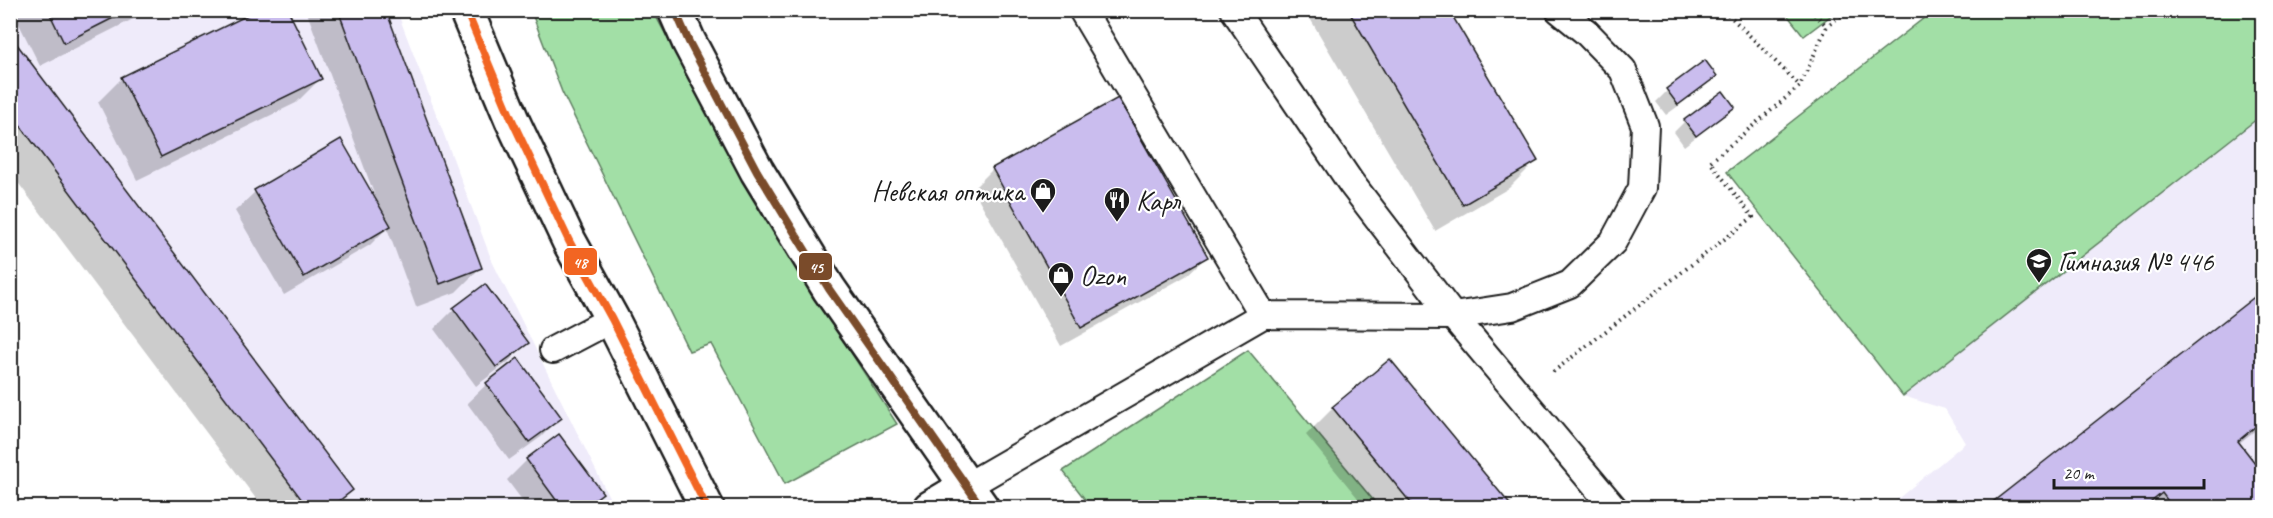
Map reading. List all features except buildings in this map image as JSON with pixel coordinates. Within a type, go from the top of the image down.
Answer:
[{"type":"street","points":[[466,10],[512,120],[569,241],[612,319],[707,507]]},
{"type":"street","points":[[675,10],[689,42],[757,171],[829,289],[974,497],[930,507]]},
{"type":"lane","points":[[1082,10],[1263,315]]},
{"type":"lane","points":[[1234,10],[1351,183],[1453,316],[1614,507]]},
{"type":"lane","points":[[974,497],[1263,315],[1453,316],[1512,307],[1570,284],[1613,242],[1642,188],[1645,126],[1623,70],[1586,32],[1559,10]]},
{"type":"lane","points":[[553,350],[612,319]]},
{"type":"path","points":[[1724,10],[1800,86]]},
{"type":"path","points":[[1810,10],[1827,26]]},
{"type":"path","points":[[1521,397],[1753,217],[1710,162],[1800,86],[1827,26],[1848,10]]},
{"type":"shaded area","points":[[11,11],[397,11],[492,261],[614,507],[328,507],[11,103]]},
{"type":"shaded area","name":"Гимназия № 446","points":[[1934,11],[2262,11],[2262,507],[1888,507],[1965,443],[1945,409],[1903,396],[1727,172]]},
{"type":"green space","points":[[531,11],[653,11],[764,217],[897,424],[785,484],[711,344],[689,351],[562,92]]},
{"type":"green space","points":[[1784,11],[1837,11],[1804,36]]},
{"type":"green space","points":[[1933,11],[2262,11],[2262,115],[1903,396],[1727,172]]},
{"type":"green space","points":[[1248,350],[1379,507],[1091,507],[1063,471]]},
{"type":"transit line","name":"48","points":[[466,10],[512,120],[569,241],[612,319],[707,508]]},
{"type":"transit line","name":"45","points":[[675,10],[689,42],[757,171],[829,289],[982,508]]},
{"type":"place","name":"Невская оптика","points":[[1043,214]]},
{"type":"place","name":"Карл","points":[[1117,223]]},
{"type":"place","name":"Гимназия № 446","points":[[2039,284]]},
{"type":"place","name":"Ozon","points":[[1061,298]]}]
